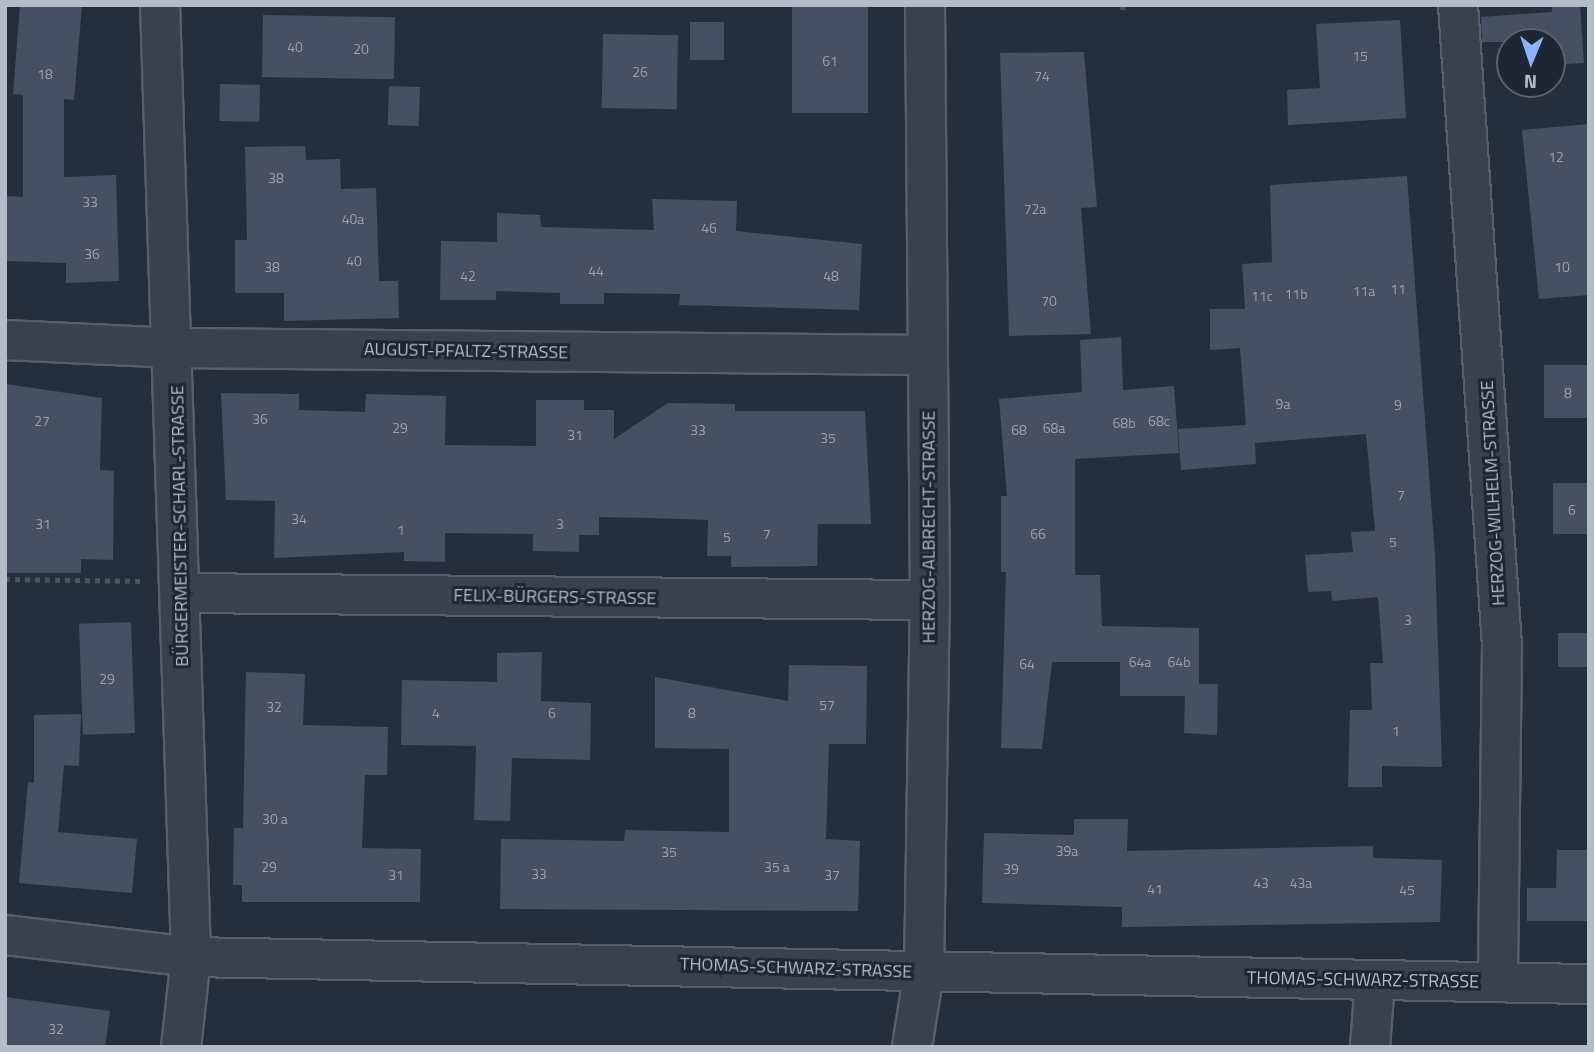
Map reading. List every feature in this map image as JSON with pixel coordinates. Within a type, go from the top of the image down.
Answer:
[{"type":"street","name":"BÜRGERMEISTER-SCHARL-STRASSE","points":[[160,5],[176,348],[191,957],[181,1047]]},
{"type":"street","name":"HERZOG-ALBRECHT-STRASSE","points":[[912,1047],[924,972],[930,600],[925,5]]},
{"type":"street","name":"HERZOG-WILHELM-STRASSE","points":[[1458,5],[1502,645],[1498,982]]},
{"type":"street","name":"AUGUST-PFALTZ-STRASSE","points":[[5,340],[176,348],[928,355]]},
{"type":"street","name":"FELIX-BÜRGERS-STRASSE","points":[[181,587],[930,600]]},
{"type":"street","name":"THOMAS-SCHWARZ-STRASSE","points":[[5,935],[191,957],[1589,984]]},
{"type":"street","points":[[1370,1047],[1375,980]]},
{"type":"path","points":[[5,579],[181,587]]},
{"type":"building","points":[[20,5],[82,5],[74,100],[64,99],[64,177],[116,175],[119,281],[66,283],[66,263],[5,261],[5,196],[23,197],[23,95],[13,94]]},
{"type":"building","points":[[792,5],[868,5],[868,113],[792,113]]},
{"type":"building","points":[[1552,5],[1580,5],[1584,63],[1566,64],[1566,28],[1496,28],[1496,42],[1482,42],[1481,17],[1552,12]]},
{"type":"building","points":[[263,15],[395,17],[394,79],[262,77]]},
{"type":"building","points":[[1400,20],[1406,118],[1288,125],[1287,90],[1320,88],[1316,24]]},
{"type":"building","points":[[690,22],[724,22],[724,60],[690,60]]},
{"type":"building","points":[[603,34],[678,35],[677,109],[602,108]]},
{"type":"building","points":[[1084,52],[1097,207],[1081,208],[1091,334],[1009,336],[1000,53]]},
{"type":"building","points":[[220,84],[260,85],[259,122],[219,121]]},
{"type":"building","points":[[389,86],[420,87],[419,126],[388,125]]},
{"type":"building","points":[[1589,124],[1589,295],[1539,299],[1522,130]]},
{"type":"building","points":[[305,146],[306,160],[340,159],[341,189],[376,188],[379,281],[398,281],[399,318],[284,321],[284,293],[235,293],[235,240],[247,240],[245,147]]},
{"type":"building","points":[[1407,176],[1435,555],[1442,767],[1382,766],[1382,787],[1348,787],[1350,710],[1372,710],[1370,663],[1383,663],[1378,597],[1332,601],[1331,591],[1308,592],[1305,555],[1353,552],[1351,532],[1375,531],[1366,434],[1255,443],[1256,464],[1181,470],[1178,429],[1246,425],[1240,348],[1210,350],[1210,309],[1245,309],[1242,264],[1272,262],[1270,185]]},
{"type":"building","points":[[652,199],[737,201],[736,231],[862,244],[859,310],[679,305],[680,294],[604,293],[604,304],[560,304],[560,293],[496,291],[496,300],[440,300],[441,241],[497,242],[497,213],[540,215],[541,227],[654,230]]},
{"type":"building","points":[[1121,337],[1123,390],[1174,386],[1179,453],[1075,459],[1075,575],[1100,575],[1102,626],[1199,628],[1199,684],[1218,684],[1217,735],[1184,733],[1185,696],[1120,696],[1120,662],[1052,662],[1042,749],[1001,748],[1006,572],[1001,572],[1001,496],[1007,496],[999,399],[1082,392],[1080,340]]},
{"type":"building","points":[[1544,365],[1589,365],[1589,418],[1544,418]]},
{"type":"building","points":[[5,384],[102,398],[100,470],[114,471],[113,560],[81,559],[81,573],[5,573]]},
{"type":"building","points":[[221,393],[299,394],[299,410],[365,412],[366,394],[446,396],[445,445],[536,446],[536,400],[584,400],[584,410],[614,410],[614,439],[668,403],[735,404],[735,411],[865,411],[871,524],[818,524],[817,566],[731,567],[731,556],[707,556],[708,520],[599,517],[599,535],[579,535],[579,552],[533,551],[533,534],[445,533],[445,562],[404,561],[404,552],[274,558],[275,501],[226,500]]},
{"type":"building","points":[[1553,483],[1589,483],[1589,534],[1553,534]]},
{"type":"building","points":[[131,622],[135,733],[83,735],[79,624]]},
{"type":"building","points":[[1558,633],[1589,633],[1589,667],[1558,667]]},
{"type":"building","points":[[542,652],[541,701],[591,703],[590,760],[512,758],[510,821],[474,820],[476,746],[401,745],[402,680],[497,682],[497,653]]},
{"type":"building","points":[[789,665],[867,666],[866,744],[829,744],[826,839],[860,841],[858,911],[500,909],[501,839],[624,841],[625,830],[729,832],[729,749],[655,748],[655,677],[788,701]]},
{"type":"building","points":[[246,672],[305,674],[303,725],[388,727],[387,775],[365,775],[362,848],[421,849],[420,902],[242,902],[242,885],[233,885],[234,828],[243,828]]},
{"type":"building","points":[[81,714],[79,766],[64,765],[58,832],[137,839],[132,893],[19,883],[28,782],[34,783],[34,715]]},
{"type":"building","points":[[1074,819],[1128,819],[1127,851],[1373,846],[1373,858],[1442,860],[1440,922],[1122,927],[1122,907],[982,903],[984,833],[1074,835]]},
{"type":"building","points":[[1557,850],[1589,850],[1589,921],[1527,921],[1527,888],[1556,888]]},
{"type":"building","points":[[5,997],[110,1011],[105,1047],[5,1047]]}]
